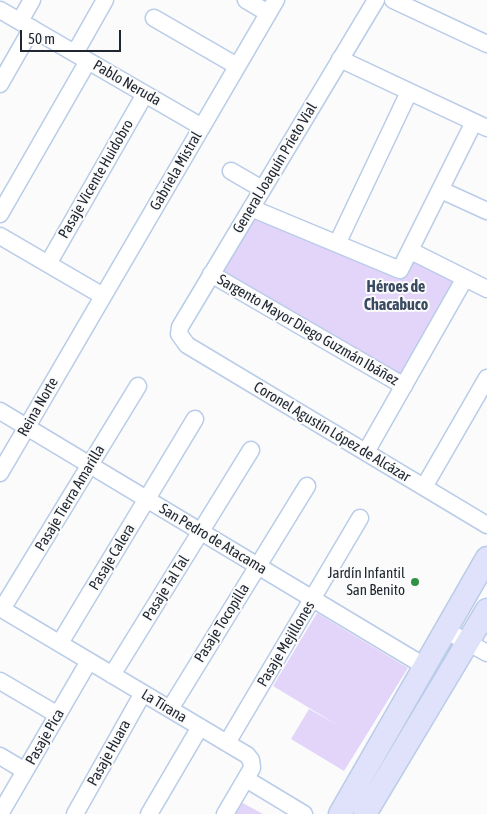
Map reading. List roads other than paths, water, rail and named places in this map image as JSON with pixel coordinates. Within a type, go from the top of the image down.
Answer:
[{"type":"street","points":[[0,84],[26,25],[32,0]]},
{"type":"street","points":[[0,214],[81,57],[105,0]]},
{"type":"street","points":[[246,0],[272,6]]},
{"type":"street","name":"General Joaquín Prieto Vial","points":[[180,337],[180,327],[376,0]]},
{"type":"street","points":[[394,0],[487,44]]},
{"type":"street","name":"Gabriela Mistral","points":[[76,342],[272,6]]},
{"type":"street","name":"Pablo Neruda","points":[[0,10],[202,127]]},
{"type":"street","points":[[154,18],[237,66]]},
{"type":"street","points":[[251,208],[400,270],[440,190],[480,125],[340,59]]},
{"type":"street","points":[[337,244],[409,92]]},
{"type":"street","name":"Pasaje Vicente Huidobro","points":[[48,264],[145,94]]},
{"type":"street","points":[[231,171],[262,189]]},
{"type":"street","points":[[440,190],[487,211]]},
{"type":"street","points":[[0,236],[102,296]]},
{"type":"street","points":[[411,251],[487,289]]},
{"type":"street","name":"Sargento Mayor Diego Guzmán Ibáñez","points":[[211,274],[404,386]]},
{"type":"street","points":[[366,452],[465,278]]},
{"type":"street","name":"Coronel Agustín López de Alcázar","points":[[180,337],[187,345],[487,525]]},
{"type":"street","name":"Reina Norte","points":[[0,473],[76,342]]},
{"type":"street","points":[[424,487],[487,378]]},
{"type":"street","name":"Pasaje Tierra Amarilla","points":[[1,608],[138,386]]},
{"type":"street","name":"San Pedro de Atacama","points":[[0,410],[426,667]]},
{"type":"street","name":"Pasaje Calera","points":[[60,643],[195,419]]},
{"type":"street","name":"Pasaje Tal Tal","points":[[112,675],[251,450]]},
{"type":"street","name":"Pasaje Tocopilla","points":[[170,709],[307,486]]},
{"type":"street","name":"Pasaje Mejillones","points":[[227,743],[360,518]]},
{"type":"street","points":[[340,814],[448,631],[487,558]]},
{"type":"street","name":"La Tirana","points":[[1,608],[247,755],[251,760],[252,768],[246,779]]},
{"type":"street","points":[[365,814],[477,648],[487,610]]},
{"type":"street","points":[[448,631],[477,648]]},
{"type":"street","name":"Pasaje Pica","points":[[0,814],[89,661]]},
{"type":"street","points":[[0,681],[58,715]]},
{"type":"street","name":"Pasaje Huara","points":[[75,814],[143,693]]},
{"type":"street","points":[[149,814],[200,727]]},
{"type":"street","points":[[0,756],[25,771]]},
{"type":"street","points":[[225,814],[246,779],[304,814]]},
{"type":"place","name":"Jardín Infantil San Benito","points":[[415,582]]},
{"type":"district","name":"Héroes de Chacabuco","points":[[396,296]]}]
